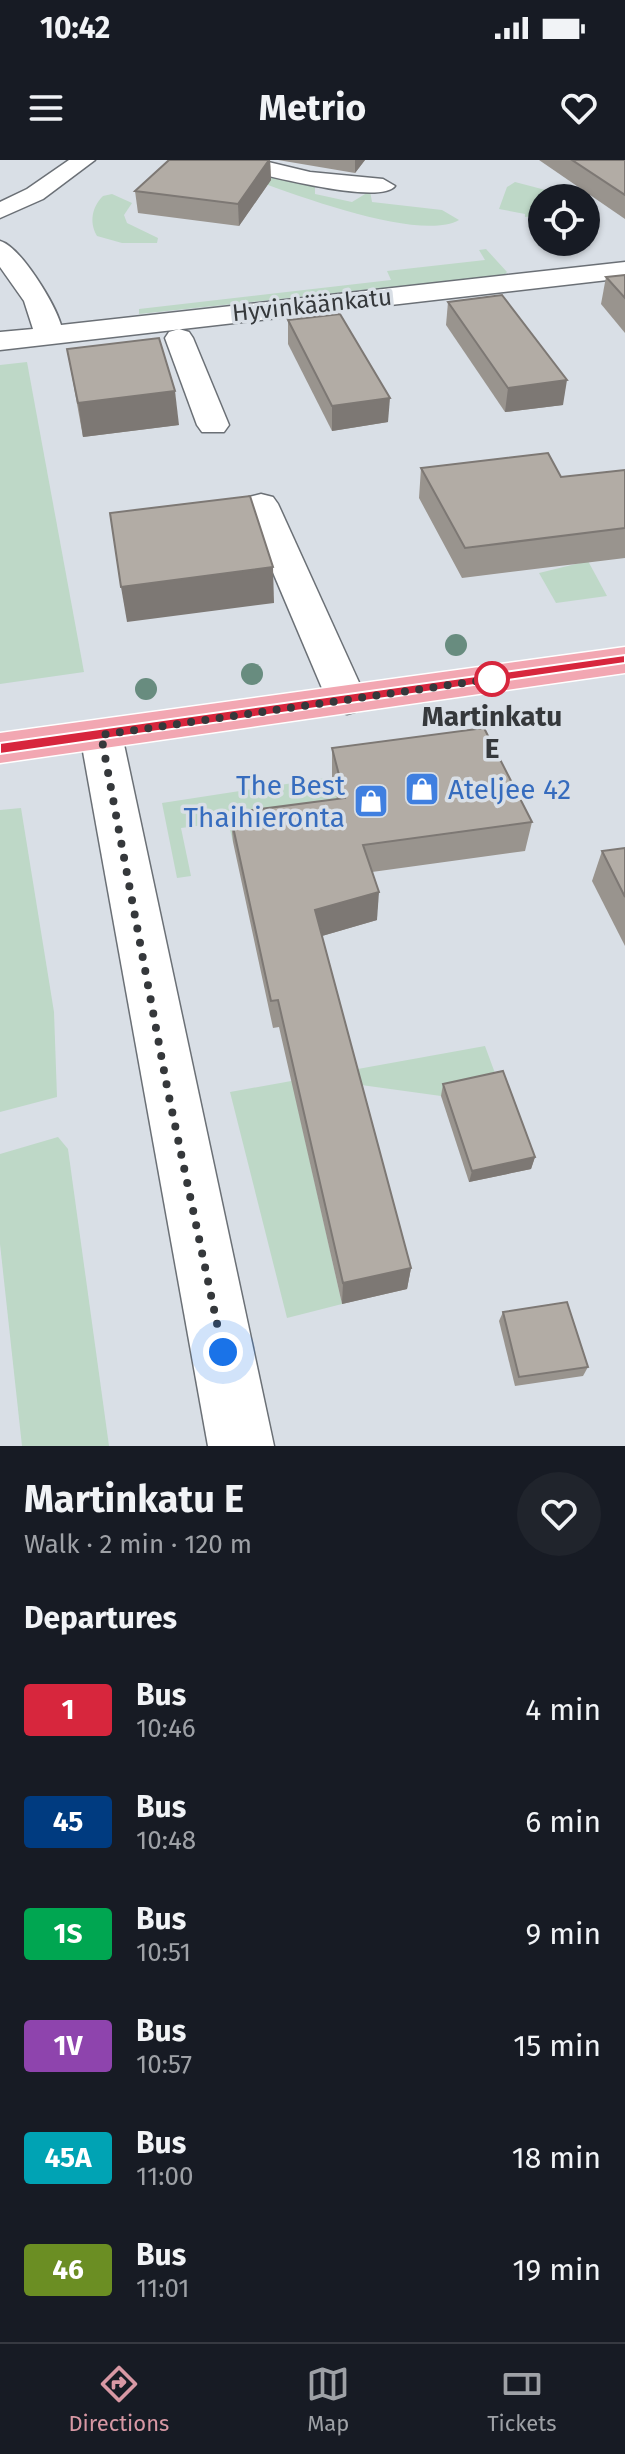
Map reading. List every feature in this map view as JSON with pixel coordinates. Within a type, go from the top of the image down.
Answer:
[{"type":"main road","points":[[0,748],[625,660]]},
{"type":"street","points":[[0,211],[35,194],[84,160]]},
{"type":"street","points":[[231,160],[310,179],[383,186]]},
{"type":"street","points":[[0,249],[41,308],[49,324],[48,335]]},
{"type":"street","name":"Hyvinkäänkatu","points":[[0,341],[625,270]]},
{"type":"street","points":[[179,338],[213,425]]},
{"type":"street","points":[[261,504],[347,700]]},
{"type":"street","points":[[101,735],[241,1446]]},
{"type":"green space","points":[[199,160],[315,185],[315,194],[352,202],[370,191],[372,202],[442,210],[459,220],[437,226],[370,217],[292,194]]},
{"type":"green space","points":[[515,182],[528,185],[528,217],[499,209],[507,187]]},
{"type":"green space","points":[[112,194],[132,203],[124,215],[127,223],[158,238],[157,243],[122,243],[97,236],[92,220],[94,210],[103,196]]},
{"type":"green space","points":[[486,249],[507,272],[504,275],[139,314],[139,309],[391,280],[387,271],[485,260],[479,250]]},
{"type":"green space","points":[[27,362],[84,672],[0,684],[0,365]]},
{"type":"green space","points":[[588,561],[607,596],[556,603],[539,573]]},
{"type":"green space","points":[[332,777],[344,827],[233,842],[228,822],[181,828],[191,876],[177,878],[162,803]]},
{"type":"green space","points":[[21,808],[54,1012],[57,1097],[0,1112],[0,810]]},
{"type":"green space","points":[[485,1046],[499,1084],[441,1096],[354,1084],[295,1095],[342,1304],[287,1318],[230,1092]]},
{"type":"green space","points":[[58,1137],[68,1149],[109,1446],[22,1446],[0,1244],[0,1154]]},
{"type":"building","points":[[169,160],[269,160],[238,204],[135,191]]},
{"type":"building","points":[[572,160],[625,160],[625,195]]},
{"type":"building","points":[[625,275],[625,298],[606,277]]},
{"type":"building","points":[[502,295],[567,380],[508,388],[448,302]]},
{"type":"building","points":[[340,314],[390,398],[332,406],[288,320]]},
{"type":"building","points":[[159,338],[175,391],[78,403],[67,349]]},
{"type":"building","points":[[548,453],[561,477],[625,470],[625,528],[465,548],[421,468]]},
{"type":"building","points":[[250,496],[273,567],[121,587],[110,513]]},
{"type":"building","points":[[484,728],[532,822],[363,845],[379,892],[315,910],[411,1268],[343,1283],[278,1000],[271,1001],[230,813],[345,798],[332,748]]},
{"type":"building","points":[[625,848],[625,897],[602,851]]},
{"type":"building","points":[[503,1071],[535,1157],[472,1171],[443,1084]]},
{"type":"building","points":[[567,1302],[588,1367],[519,1377],[503,1312]]},
{"type":"bus line","name":"1","points":[[0,749],[625,660]]},
{"type":"place","name":"Martinkatu E","points":[[492,679]]},
{"type":"place","name":"Ateljee 42","points":[[422,789]]},
{"type":"place","name":"The Best Thaihieronta","points":[[371,801]]},
{"type":"route","points":[[223,1352],[168,1092],[101,735],[492,679]]}]
